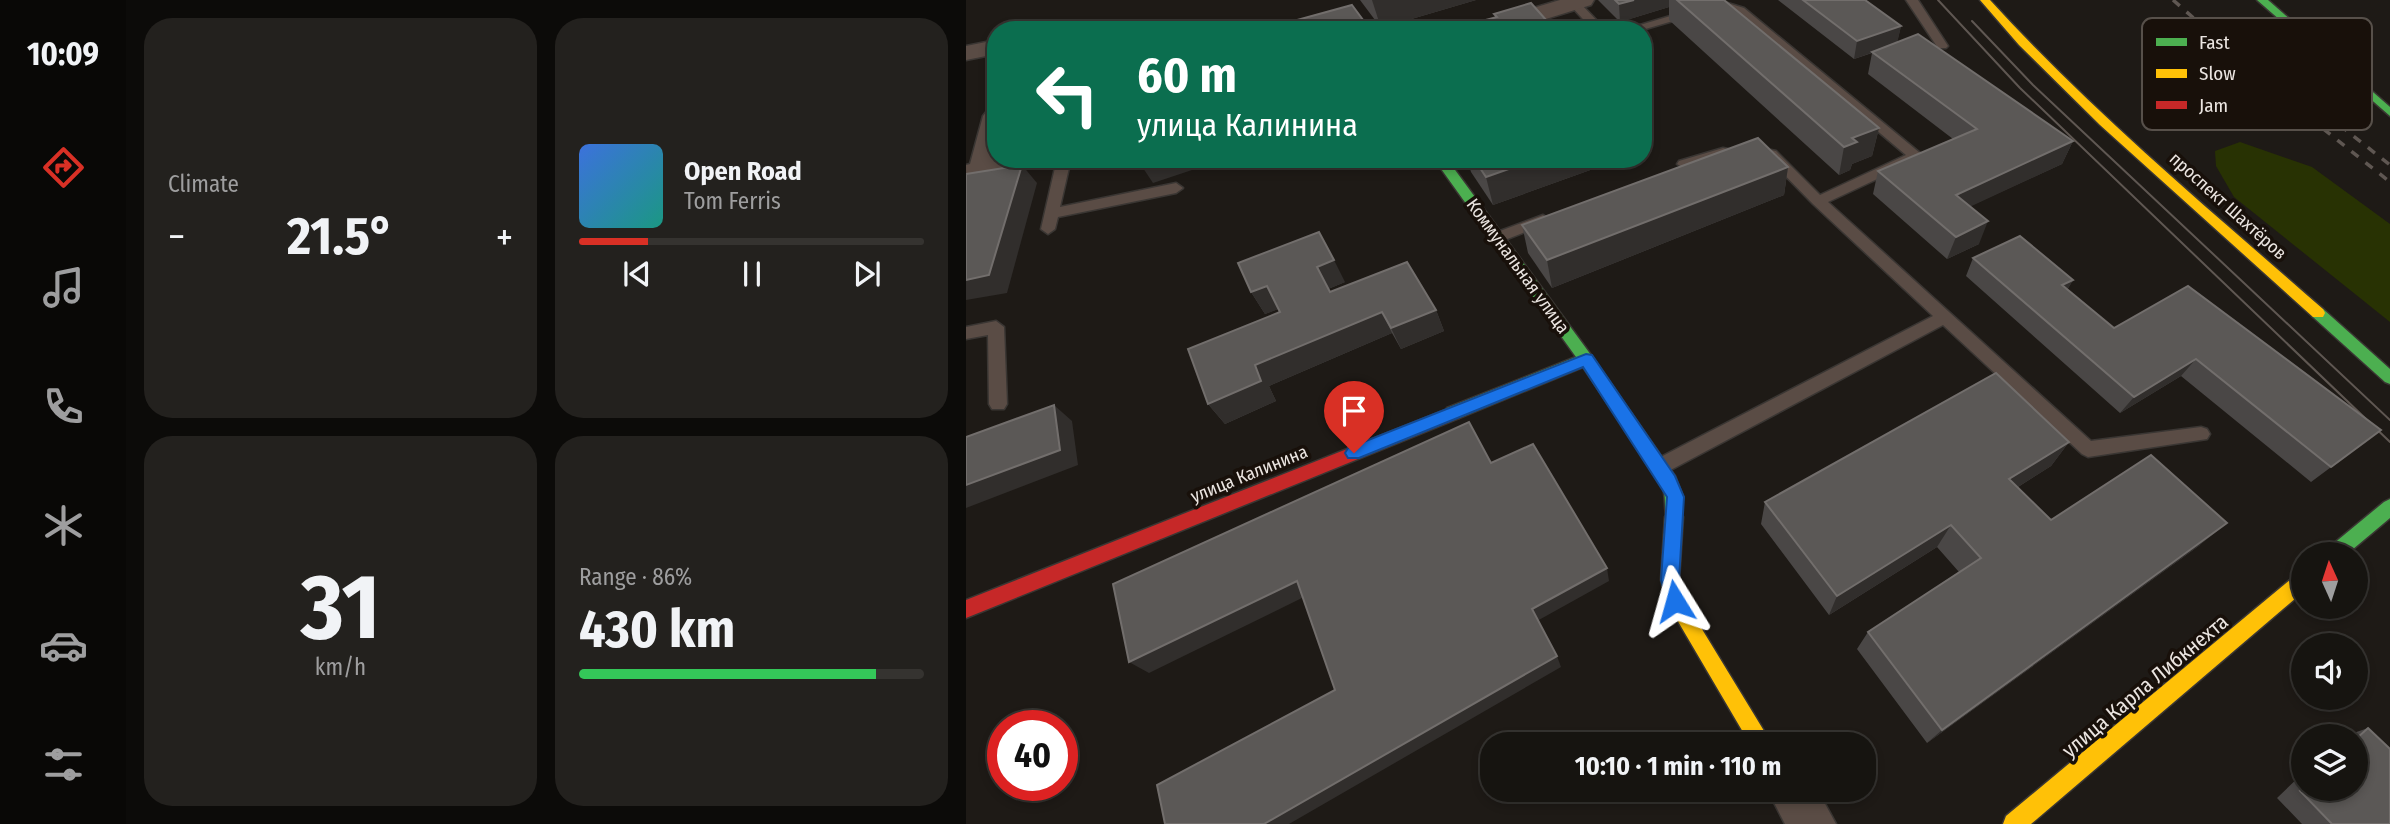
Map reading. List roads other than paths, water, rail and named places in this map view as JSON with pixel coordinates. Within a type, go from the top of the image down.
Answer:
[{"type":"street","name":"проспект Шахтёров","points":[[1985,0],[2028,50],[2096,114],[2390,378]]},
{"type":"street","points":[[2262,0],[2282,18]]},
{"type":"street","points":[[1515,21],[1578,2]]},
{"type":"street","points":[[966,53],[987,49]]},
{"type":"street","points":[[2372,97],[2390,113]]},
{"type":"street","points":[[974,171],[987,139]]},
{"type":"street","name":"Коммунальная улица","points":[[1448,168],[1586,359],[1659,467],[1675,497],[1670,568],[1675,601],[1755,732]]},
{"type":"street","name":"улица Калинина","points":[[966,609],[1586,359]]},
{"type":"street","points":[[2348,542],[2390,507]]},
{"type":"street","name":"улица Карла Либкнехта","points":[[2014,824],[2291,590]]},
{"type":"street","points":[[1798,802],[1812,824]]},
{"type":"lane","points":[[1912,0],[1942,46]]},
{"type":"lane","points":[[1578,2],[1593,21]]},
{"type":"lane","points":[[1652,23],[1721,4],[1740,10],[1915,156],[1818,201]]},
{"type":"lane","points":[[1758,141],[1818,201],[2088,449],[2201,435]]},
{"type":"lane","points":[[1684,164],[1733,148]]},
{"type":"lane","points":[[1062,168],[1050,222],[1176,188]]},
{"type":"lane","points":[[1497,237],[1561,213]]},
{"type":"lane","points":[[1659,467],[1945,317]]},
{"type":"lane","points":[[966,333],[996,327],[998,404]]},
{"type":"tram line","points":[[1938,0],[2020,88],[2390,442]]},
{"type":"tram line","points":[[1972,21],[2033,85],[2390,420]]},
{"type":"railway","points":[[2173,0],[2194,18]]},
{"type":"railway","points":[[2325,130],[2390,182]]},
{"type":"railway","points":[[2346,130],[2390,165]]}]
